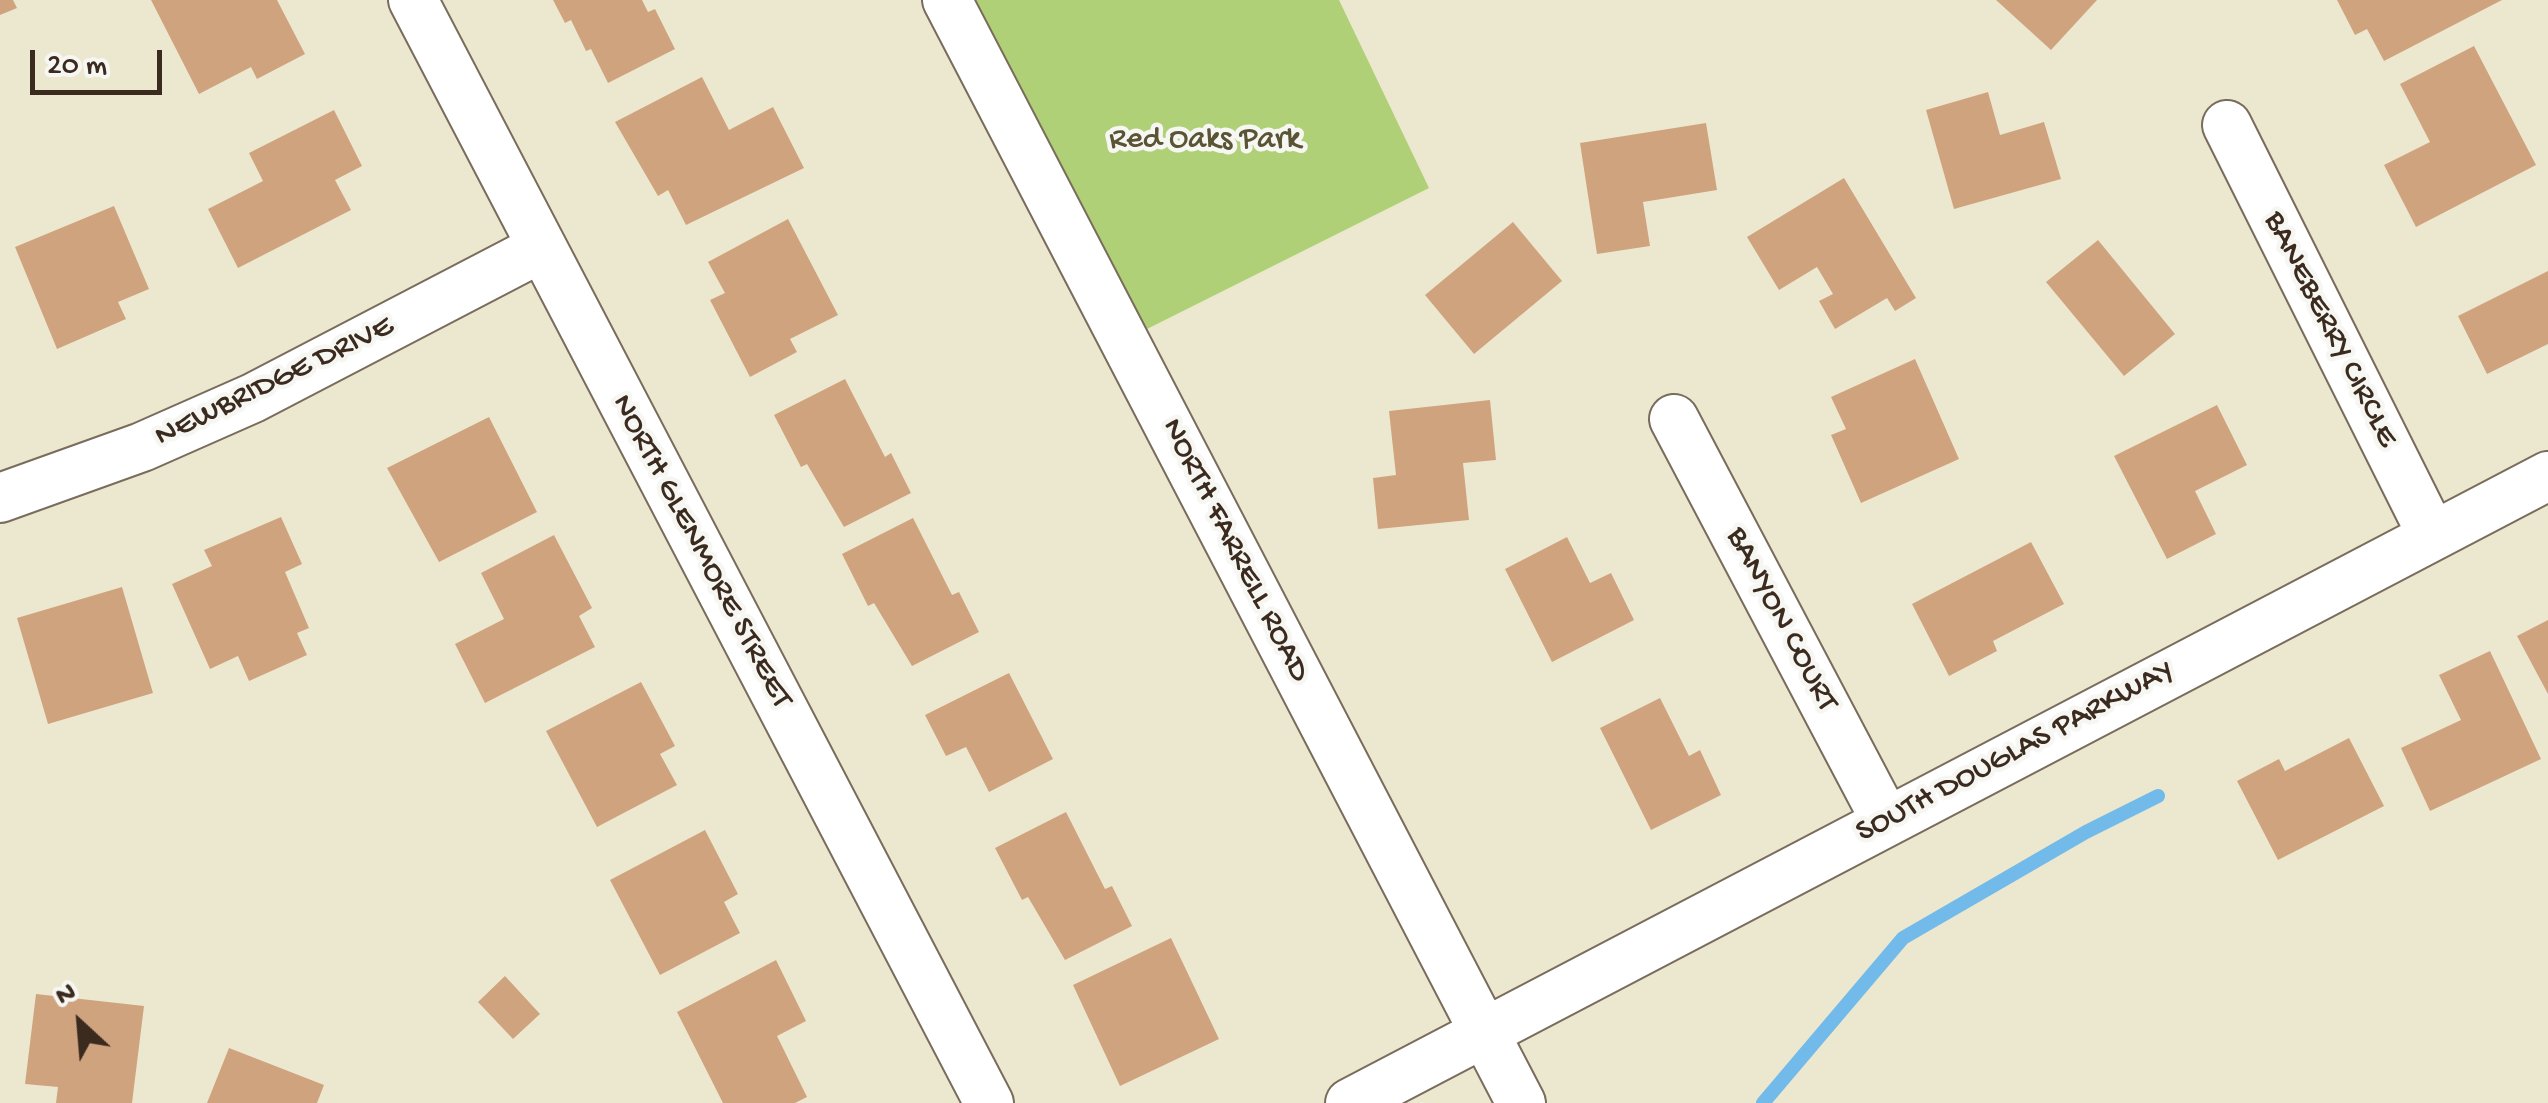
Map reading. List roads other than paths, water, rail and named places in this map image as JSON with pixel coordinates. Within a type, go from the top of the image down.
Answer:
[{"type":"street","name":"NORTH GLENMORE STREET","points":[[413,0],[989,1103]]},
{"type":"street","name":"NORTH FARRELL ROAD","points":[[947,0],[1521,1103]]},
{"type":"street","name":"BANEBERRY CIRCLE","points":[[2227,125],[2432,535]]},
{"type":"street","name":"NEWBRIDGE DRIVE","points":[[0,498],[142,447],[254,398],[541,248]]},
{"type":"street","name":"BANYON COURT","points":[[1674,418],[1886,821]]},
{"type":"street","name":"SOUTH DOUGLAS PARKWAY","points":[[1350,1103],[2548,476]]},
{"type":"waterway","points":[[1763,1103],[1903,938],[2086,832],[2158,796]]},
{"type":"park label","name":"Red Oaks Park","points":[[1205,141]]}]
